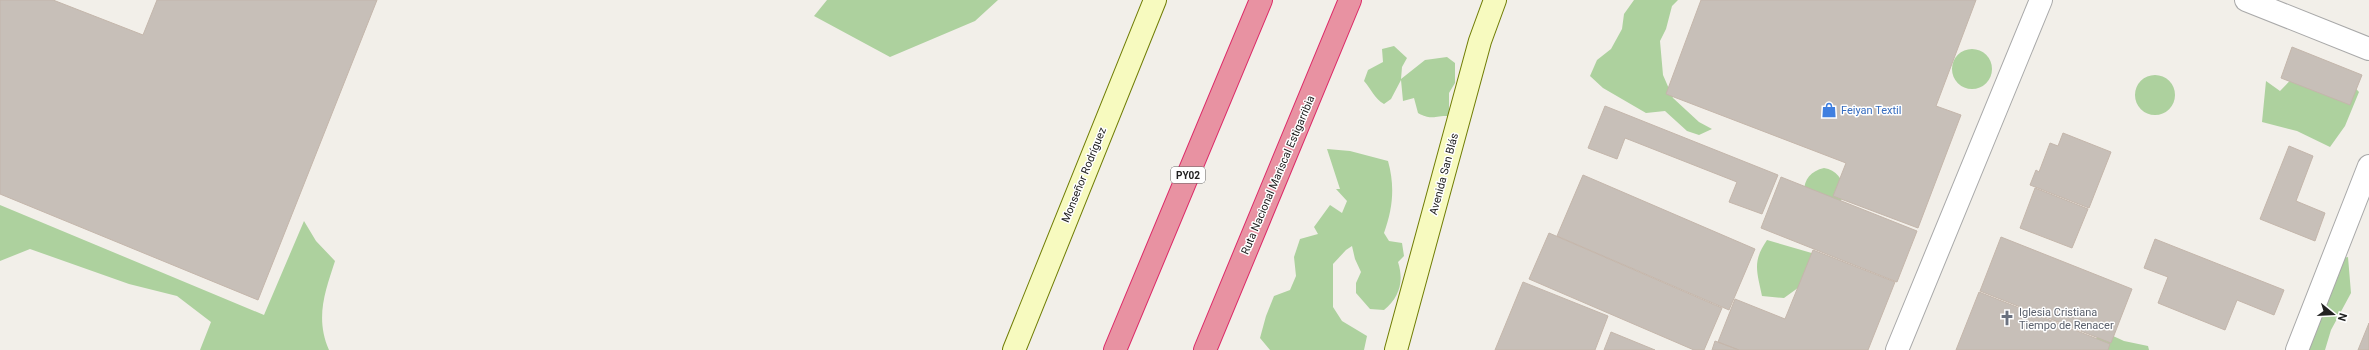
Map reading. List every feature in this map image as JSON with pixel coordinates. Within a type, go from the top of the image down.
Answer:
[{"type":"highway","name":"PY02","points":[[1115,350],[1261,0]]},
{"type":"highway","name":"Ruta Nacional Mariscal Estigarribia","points":[[1205,350],[1350,0]]},
{"type":"street","name":"Monseñor Rodríguez","points":[[1014,350],[1155,0]]},
{"type":"street","name":"Avenida San Blás","points":[[1396,350],[1480,41],[1495,0]]},
{"type":"street","points":[[1897,350],[2041,0]]},
{"type":"street","points":[[2246,0],[2369,49]]},
{"type":"street","points":[[2297,350],[2369,166]]},
{"type":"green space","points":[[827,0],[998,0],[975,21],[890,57],[814,16]]},
{"type":"green space","points":[[1634,0],[1678,0],[1672,6],[1666,29],[1660,41],[1663,75],[1673,98],[1699,122],[1712,129],[1699,135],[1687,131],[1665,111],[1646,113],[1603,88],[1590,76],[1597,60],[1611,49],[1622,29],[1624,14]]},
{"type":"green space","points":[[1394,46],[1407,58],[1402,67],[1401,79],[1425,60],[1447,57],[1455,63],[1455,83],[1449,93],[1449,116],[1427,117],[1418,113],[1414,98],[1403,101],[1401,80],[1391,99],[1384,104],[1376,97],[1364,81],[1368,70],[1383,62],[1382,49]]},
{"type":"green space","points":[[1976,49],[1983,52],[1989,58],[1992,69],[1991,77],[1983,86],[1976,89],[1968,89],[1961,86],[1953,77],[1952,65],[1955,58],[1964,50]]},
{"type":"green space","points":[[2305,65],[2339,71],[2359,92],[2345,126],[2330,147],[2297,131],[2262,122],[2266,81],[2280,91]]},
{"type":"green space","points":[[2159,75],[2166,78],[2172,84],[2175,95],[2174,103],[2166,112],[2159,115],[2151,115],[2144,112],[2136,103],[2135,91],[2138,84],[2147,76]]},
{"type":"green space","points":[[1327,149],[1350,151],[1388,161],[1392,179],[1392,197],[1384,233],[1389,241],[1402,243],[1404,256],[1398,262],[1401,276],[1399,288],[1394,300],[1384,310],[1370,309],[1356,293],[1356,283],[1361,272],[1355,259],[1352,246],[1346,250],[1333,264],[1333,307],[1342,321],[1367,336],[1364,350],[1270,350],[1260,338],[1266,316],[1274,296],[1290,290],[1296,276],[1294,257],[1300,239],[1318,234],[1314,227],[1330,205],[1342,213],[1347,201],[1336,189],[1340,189]]},
{"type":"green space","points":[[1824,168],[1835,172],[1839,176],[1843,186],[1840,203],[1804,192],[1805,183],[1809,176],[1815,171]]},
{"type":"green space","points":[[0,205],[264,315],[304,221],[316,241],[335,261],[325,294],[322,316],[325,338],[329,350],[200,350],[211,322],[177,296],[129,284],[30,249],[0,261]]},
{"type":"green space","points":[[1767,240],[1822,256],[1813,277],[1784,298],[1762,296],[1757,267],[1759,255]]},
{"type":"green space","points":[[2348,257],[2351,293],[2331,330],[2325,350],[2304,350],[2333,260]]},
{"type":"green space","points":[[2100,330],[2124,341],[2148,346],[2149,350],[2092,350]]},
{"type":"building","points":[[0,0],[53,0],[143,35],[157,0],[377,0],[258,300],[0,194]]},
{"type":"building","name":"Feiyan Textil","points":[[1701,0],[1976,0],[1936,106],[1961,115],[1918,228],[1833,196],[1846,163],[1666,94]]},
{"type":"building","points":[[2292,47],[2362,75],[2350,105],[2281,78]]},
{"type":"building","points":[[1605,106],[1778,175],[1762,214],[1729,202],[1737,182],[1625,138],[1617,159],[1588,148]]},
{"type":"building","points":[[2063,133],[2111,152],[2089,208],[2030,185],[2036,170],[2039,172],[2050,143],[2058,146]]},
{"type":"building","points":[[2289,146],[2313,156],[2296,201],[2325,213],[2315,241],[2260,219]]},
{"type":"building","points":[[1583,175],[1755,249],[1729,310],[1557,236]]},
{"type":"building","points":[[1781,177],[1917,231],[1897,282],[1761,228]]},
{"type":"building","points":[[2035,188],[2088,209],[2072,248],[2020,228]]},
{"type":"building","points":[[1549,233],[1722,308],[1704,350],[1694,350],[1529,279]]},
{"type":"building","points":[[2001,237],[2132,289],[2111,343],[1980,291]]},
{"type":"building","points":[[2155,239],[2284,290],[2274,315],[2237,300],[2225,330],[2158,303],[2168,277],[2144,268]]},
{"type":"building","points":[[1813,250],[1895,282],[1868,350],[1739,350],[1718,342],[1735,299],[1785,319]]},
{"type":"building","points":[[1523,282],[1608,316],[1595,350],[1495,350]]},
{"type":"building","name":"Iglesia Cristiana Tiempo de Renacer","points":[[1979,292],[2110,344],[2108,350],[1956,350]]},
{"type":"building","points":[[2369,323],[2369,350],[2358,350]]},
{"type":"building","points":[[1611,332],[1655,350],[1604,350]]},
{"type":"building","points":[[1715,341],[1739,350],[1712,350]]},
{"type":"place","name":"Feiyan Textil","points":[[1829,110]]},
{"type":"place","name":"Iglesia Cristiana Tiempo de Renacer","points":[[2007,318]]}]
